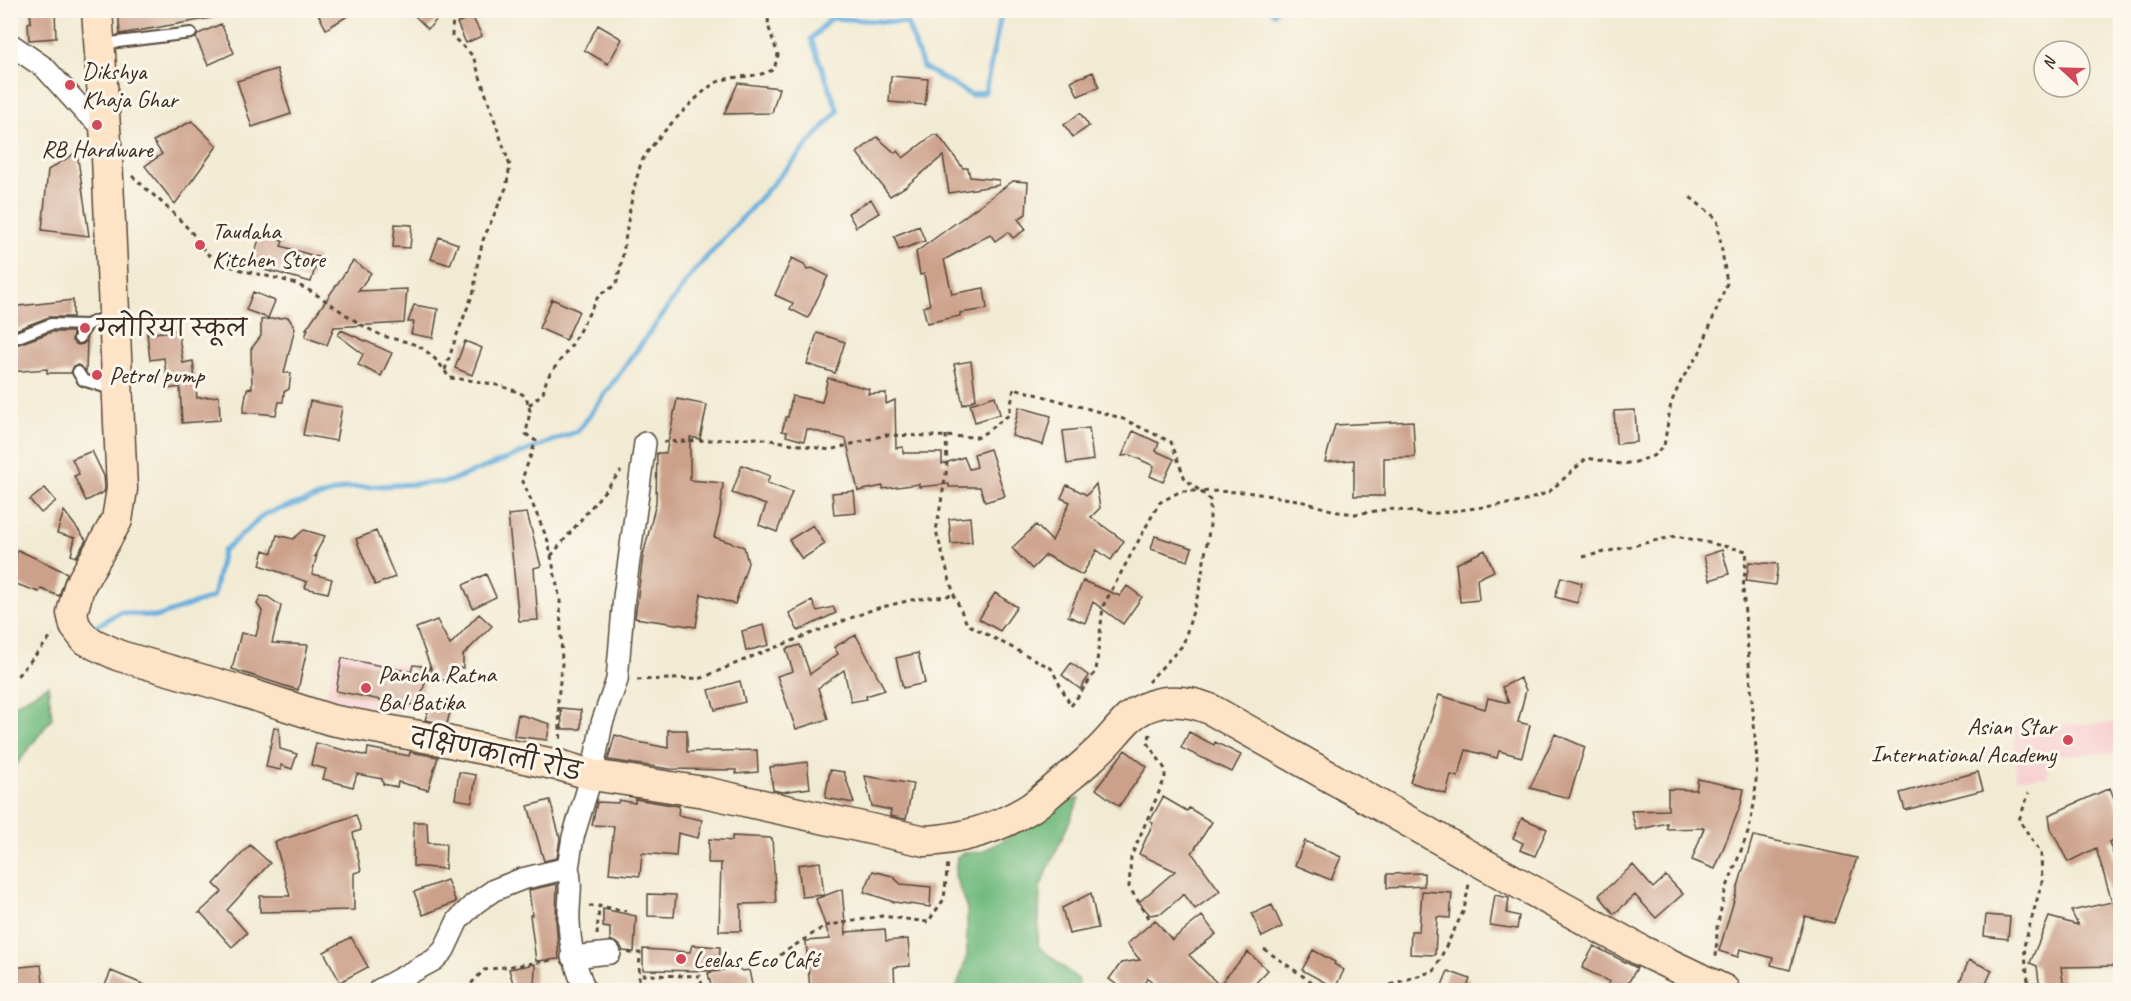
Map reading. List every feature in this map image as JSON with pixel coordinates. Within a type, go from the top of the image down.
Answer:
[{"type":"main road","points":[[72,613],[79,587],[117,520],[122,489],[117,391],[100,320],[106,142],[97,10]]},
{"type":"main road","name":"दक्षिणकाली रोड","points":[[72,613],[75,626],[85,639],[120,656],[331,720],[441,740],[562,766],[592,775],[704,792],[925,841],[950,839],[986,830],[1031,808],[1093,757],[1142,711]]},
{"type":"main road","points":[[1142,711],[1169,701],[1191,701],[1210,709],[1642,951],[1719,989]]},
{"type":"street","points":[[10,44],[45,68],[82,110],[106,142]]},
{"type":"street","points":[[585,990],[572,957],[569,920],[570,877],[567,868],[573,837],[592,775],[602,723],[617,680],[624,597],[645,443]]},
{"type":"street","points":[[379,990],[434,960],[444,950],[458,920],[474,904],[522,879],[567,868]]},
{"type":"street","points":[[572,957],[603,954]]},
{"type":"lane","points":[[99,44],[191,33]]},
{"type":"lane","points":[[79,338],[100,320]]},
{"type":"lane","points":[[10,340],[51,324],[100,320]]},
{"type":"lane","points":[[78,372],[83,380],[117,391]]},
{"type":"path","points":[[529,405],[543,393],[547,378],[571,346],[599,295],[616,285],[634,190],[643,159],[669,128],[714,84],[738,76],[768,73],[774,69],[778,55],[768,25],[769,10]]},
{"type":"path","points":[[445,370],[474,291],[483,240],[506,188],[510,166],[473,56],[452,36],[453,11]]},
{"type":"path","points":[[106,142],[133,177],[192,232],[207,254],[254,274],[288,281],[308,290],[355,322],[386,336],[412,343],[425,350],[445,370],[449,378],[491,383],[508,387],[526,396],[529,405],[526,434],[536,441],[522,479],[548,541],[560,600],[561,664],[558,699],[562,766]]},
{"type":"path","points":[[946,435],[947,468],[936,531],[954,595],[968,624],[1051,668],[1071,706],[1096,671],[1103,606],[1159,503],[1181,491],[1246,492],[1297,500],[1338,512],[1355,514],[1390,509],[1430,514],[1522,502],[1549,492],[1587,458],[1621,464],[1653,456],[1664,446],[1671,403],[1682,379],[1699,354],[1727,283],[1717,219],[1690,197]]},
{"type":"path","points":[[645,443],[758,438],[830,450],[885,435],[979,437],[1009,415],[1014,388],[1120,418],[1171,442],[1185,479],[1210,500],[1210,525],[1198,591],[1183,645],[1133,698],[1142,711],[1148,743],[1165,769],[1165,778],[1131,857],[1129,887],[1149,918]]},
{"type":"path","points":[[551,556],[623,469]]},
{"type":"path","points":[[1583,557],[1676,536],[1747,551],[1743,589],[1757,761],[1755,799],[1749,830],[1725,892],[1717,927],[1719,989]]},
{"type":"path","points":[[617,680],[702,678],[874,609],[911,600],[954,595]]},
{"type":"path","points":[[10,681],[18,675],[72,613]]},
{"type":"path","points":[[2029,793],[2019,820],[2041,853],[2042,882],[2024,946],[2029,990]]},
{"type":"path","points":[[780,955],[825,926],[882,916],[928,922],[944,899],[950,839]]},
{"type":"path","points":[[1373,990],[1434,971],[1464,910],[1473,858]]},
{"type":"path","points":[[626,911],[599,906],[603,954],[640,953],[639,990]]},
{"type":"path","points":[[1264,949],[1323,990]]},
{"type":"path","points":[[465,990],[484,970],[572,957]]},
{"type":"path","points":[[639,975],[700,976],[703,990]]},
{"type":"shaded area","name":"Pancha Ratna Bal Batika","points":[[337,652],[406,666],[397,715],[326,696]]},
{"type":"shaded area","name":"Asian Star International Academy","points":[[2120,723],[2120,753],[2048,755],[2048,777],[2016,778],[2014,726]]},
{"type":"green space","points":[[48,685],[52,718],[11,772],[11,707]]},
{"type":"green space","points":[[1080,798],[1040,887],[1038,946],[1079,980],[1078,990],[956,990],[967,955],[967,909],[955,876],[957,857],[964,853],[981,852],[1006,839],[1047,808]]},
{"type":"building","points":[[30,10],[55,10],[56,38],[29,40]]},
{"type":"building","points":[[118,10],[211,10],[212,18],[120,34]]},
{"type":"building","points":[[316,10],[358,10],[326,29]]},
{"type":"building","points":[[409,10],[446,10],[428,29]]},
{"type":"building","points":[[472,16],[482,36],[466,43],[457,23]]},
{"type":"building","points":[[221,24],[234,53],[208,65],[196,38],[198,34]]},
{"type":"building","points":[[598,25],[622,39],[608,64],[584,50]]},
{"type":"building","points":[[277,69],[291,114],[252,127],[237,81]]},
{"type":"building","points":[[1093,72],[1099,87],[1078,96],[1071,81]]},
{"type":"building","points":[[891,76],[928,79],[925,105],[889,102]]},
{"type":"building","points":[[738,83],[779,88],[772,113],[724,114]]},
{"type":"building","points":[[1080,113],[1089,126],[1073,137],[1064,125]]},
{"type":"building","points":[[192,121],[217,146],[175,204],[145,166],[162,154],[153,141]]},
{"type":"building","points":[[933,135],[938,135],[963,168],[968,168],[970,177],[999,180],[999,185],[949,193],[943,156],[905,187],[890,196],[857,153],[877,137],[903,158]]},
{"type":"building","points":[[77,152],[89,236],[42,230],[48,170]]},
{"type":"building","points":[[1013,181],[1028,182],[1026,214],[1018,219],[1026,229],[1013,238],[1008,232],[995,241],[990,234],[944,260],[952,294],[984,288],[987,309],[960,313],[960,316],[927,323],[923,307],[930,305],[924,274],[920,275],[916,252]]},
{"type":"building","points":[[871,199],[879,213],[856,227],[848,213]]},
{"type":"building","points":[[395,224],[412,225],[410,248],[393,247]]},
{"type":"building","points":[[919,226],[925,241],[899,250],[894,236]]},
{"type":"building","points":[[260,234],[283,241],[281,246],[318,257],[311,282],[252,266]]},
{"type":"building","points":[[439,237],[458,244],[450,265],[431,259]]},
{"type":"building","points":[[792,258],[804,264],[807,270],[812,268],[828,276],[808,318],[790,309],[793,303],[775,295]]},
{"type":"building","points":[[353,261],[371,273],[358,291],[407,289],[404,323],[334,327],[327,345],[305,337],[308,329],[306,329]]},
{"type":"building","points":[[253,292],[275,301],[268,318],[246,310]]},
{"type":"building","points":[[552,299],[579,311],[566,340],[539,328]]},
{"type":"building","points":[[73,300],[73,317],[49,317],[10,332],[10,307]]},
{"type":"building","points":[[414,305],[438,309],[433,338],[411,334],[414,322],[408,322]]},
{"type":"building","points":[[288,317],[295,328],[284,373],[291,373],[289,389],[284,392],[283,402],[279,402],[276,415],[243,412],[247,389],[252,388],[251,349],[261,336],[261,320]]},
{"type":"building","points":[[178,330],[183,363],[193,361],[197,398],[219,396],[220,420],[182,423],[180,387],[168,389],[164,358],[150,360],[147,334]]},
{"type":"building","points":[[341,330],[392,353],[381,376],[358,365],[363,354],[338,335]]},
{"type":"building","points":[[52,332],[73,332],[72,341],[78,345],[87,340],[86,371],[78,365],[74,366],[71,373],[47,373],[47,369],[10,372],[10,347]]},
{"type":"building","points":[[817,333],[845,342],[835,373],[807,364]]},
{"type":"building","points":[[465,341],[482,348],[472,375],[455,368]]},
{"type":"building","points":[[971,361],[976,399],[963,405],[954,364]]},
{"type":"building","points":[[828,378],[869,389],[868,394],[886,393],[886,404],[895,400],[896,448],[903,447],[903,453],[942,453],[942,464],[964,457],[969,469],[977,467],[974,454],[990,449],[1005,496],[985,502],[980,487],[949,487],[949,484],[919,487],[919,484],[883,489],[883,486],[858,491],[846,439],[807,429],[804,441],[786,436],[787,432],[782,431],[786,417],[788,417],[792,396],[822,402]]},
{"type":"building","points":[[995,396],[1000,414],[975,422],[970,404]]},
{"type":"building","points":[[677,399],[707,405],[700,439],[690,437],[690,480],[723,483],[720,514],[714,537],[744,547],[748,563],[735,604],[701,594],[696,627],[635,618],[643,556],[656,503],[657,453],[666,453]]},
{"type":"building","points":[[310,401],[342,407],[336,441],[303,435]]},
{"type":"building","points":[[1019,407],[1051,416],[1043,445],[1012,436]]},
{"type":"building","points":[[1635,410],[1637,442],[1616,444],[1614,411]]},
{"type":"building","points":[[1413,421],[1415,457],[1384,458],[1384,496],[1354,496],[1354,460],[1325,462],[1335,425]]},
{"type":"building","points":[[1089,428],[1093,460],[1067,464],[1063,431]]},
{"type":"building","points":[[1133,431],[1159,443],[1156,451],[1174,459],[1163,482],[1150,476],[1154,466],[1130,455],[1122,456]]},
{"type":"building","points":[[92,451],[104,476],[105,488],[104,492],[86,501],[74,476],[79,474],[72,459]]},
{"type":"building","points":[[742,465],[770,476],[767,483],[792,492],[777,532],[759,525],[766,505],[732,493]]},
{"type":"building","points":[[1096,484],[1100,508],[1091,517],[1124,541],[1111,560],[1097,550],[1082,575],[1046,555],[1032,569],[1012,548],[1036,525],[1052,541],[1070,502],[1061,498],[1067,485],[1087,495]]},
{"type":"building","points":[[45,488],[56,501],[41,513],[30,500]]},
{"type":"building","points":[[854,491],[856,513],[834,515],[832,493]]},
{"type":"building","points":[[64,511],[86,540],[76,557],[71,555],[75,538],[57,533]]},
{"type":"building","points":[[527,513],[541,566],[534,568],[538,620],[519,621],[508,515]]},
{"type":"building","points":[[970,517],[972,542],[951,544],[949,519]]},
{"type":"building","points":[[813,525],[825,544],[802,559],[789,540]]},
{"type":"building","points":[[304,530],[325,536],[314,557],[317,555],[312,574],[332,579],[328,593],[305,588],[307,582],[260,565],[264,550],[272,553],[277,535],[293,539]]},
{"type":"building","points":[[376,531],[395,577],[375,585],[356,539]]},
{"type":"building","points":[[1155,536],[1192,548],[1188,561],[1151,549]]},
{"type":"building","points":[[18,550],[67,573],[59,596],[10,582],[10,567]]},
{"type":"building","points":[[1485,550],[1494,571],[1477,579],[1479,600],[1460,602],[1456,564]]},
{"type":"building","points":[[1722,550],[1729,574],[1710,580],[1704,556]]},
{"type":"building","points":[[1749,562],[1778,564],[1775,585],[1746,581]]},
{"type":"building","points":[[486,574],[496,597],[473,608],[463,585]]},
{"type":"building","points":[[1561,577],[1582,583],[1577,603],[1555,597]]},
{"type":"building","points":[[1083,581],[1120,596],[1127,586],[1142,597],[1123,624],[1093,602],[1085,623],[1068,616]]},
{"type":"building","points":[[995,593],[1017,607],[1000,631],[979,619]]},
{"type":"building","points":[[261,596],[268,597],[281,606],[272,643],[308,645],[298,690],[232,669],[241,633],[256,636],[262,611],[257,604]]},
{"type":"building","points":[[812,601],[817,611],[833,607],[836,613],[798,631],[789,613]]},
{"type":"building","points":[[479,614],[492,626],[463,655],[463,668],[455,667],[452,681],[435,679],[416,628],[437,620],[450,645]]},
{"type":"building","points":[[764,625],[769,645],[746,651],[742,631]]},
{"type":"building","points":[[856,635],[885,690],[866,696],[867,699],[851,702],[844,670],[818,688],[828,719],[796,729],[777,676],[793,671],[786,649],[800,645],[810,674],[838,654],[834,647]]},
{"type":"building","points":[[918,653],[925,683],[903,688],[896,658]]},
{"type":"building","name":"Pancha Ratna Bal Batika","points":[[342,658],[411,672],[413,665],[430,667],[418,705],[400,704],[336,691]]},
{"type":"building","points":[[1071,663],[1089,676],[1080,689],[1062,675]]},
{"type":"building","points":[[1520,678],[1526,690],[1518,722],[1530,725],[1522,757],[1499,751],[1497,758],[1466,750],[1458,777],[1451,775],[1446,794],[1410,782],[1439,695],[1485,709],[1488,698],[1509,703],[1502,687]]},
{"type":"building","points":[[740,681],[745,702],[715,710],[709,690]]},
{"type":"building","points":[[430,706],[450,712],[447,724],[425,720]]},
{"type":"building","points":[[561,708],[581,710],[581,729],[562,729]]},
{"type":"building","points":[[518,714],[550,724],[547,740],[514,736]]},
{"type":"building","points":[[274,728],[279,728],[280,749],[297,754],[292,769],[281,765],[281,770],[266,767]]},
{"type":"building","points":[[668,730],[687,730],[687,752],[757,750],[758,772],[736,774],[736,770],[670,769],[608,760],[615,735],[668,748]]},
{"type":"building","points":[[1189,732],[1241,755],[1232,772],[1181,748]]},
{"type":"building","points":[[1555,734],[1585,747],[1569,798],[1530,788]]},
{"type":"building","points":[[316,743],[367,756],[368,748],[409,756],[410,752],[438,757],[428,790],[398,782],[397,787],[383,784],[382,779],[357,774],[353,787],[323,779],[326,769],[311,765]]},
{"type":"building","points":[[1125,750],[1147,767],[1119,806],[1096,789]]},
{"type":"building","points":[[807,762],[810,788],[782,792],[773,790],[770,767]]},
{"type":"building","points":[[830,770],[844,772],[854,803],[825,798]]},
{"type":"building","points":[[459,772],[476,775],[472,802],[455,799]]},
{"type":"building","points":[[1978,772],[1983,790],[1905,810],[1900,793]]},
{"type":"building","points":[[865,776],[913,784],[906,819],[890,816],[891,810],[872,806]]},
{"type":"building","points":[[1698,779],[1744,789],[1741,804],[1715,869],[1692,860],[1704,828],[1667,829],[1667,823],[1636,830],[1631,811],[1668,810],[1668,789],[1696,790]]},
{"type":"building","points":[[2110,788],[2121,816],[2121,836],[2109,842],[2121,877],[2121,966],[2061,967],[2064,990],[2040,990],[2037,966],[2030,963],[2049,917],[2078,925],[2071,911],[2112,902],[2096,848],[2068,862],[2051,829],[2049,815]]},
{"type":"building","points":[[1163,797],[1187,811],[1189,808],[1212,822],[1192,853],[1220,891],[1195,909],[1184,894],[1162,913],[1150,915],[1139,902],[1175,871],[1139,854],[1153,823],[1150,821]]},
{"type":"building","points":[[635,799],[679,806],[678,815],[702,820],[698,838],[678,833],[676,856],[642,853],[640,876],[609,873],[614,826],[592,825],[597,802],[618,803],[619,800],[635,803]]},
{"type":"building","points":[[550,800],[560,838],[557,858],[544,861],[528,806]]},
{"type":"building","points":[[356,815],[361,830],[353,833],[361,871],[354,873],[354,910],[260,912],[260,896],[290,896],[275,842]]},
{"type":"building","points":[[1522,818],[1547,829],[1535,856],[1520,850],[1523,843],[1513,838]]},
{"type":"building","points":[[414,822],[427,822],[428,843],[446,844],[445,869],[413,866]]},
{"type":"building","points":[[732,836],[772,838],[776,903],[741,904],[741,931],[719,931],[721,863],[708,863],[709,839],[732,841]]},
{"type":"building","points":[[1753,836],[1857,858],[1834,923],[1805,916],[1790,970],[1771,965],[1773,958],[1740,949],[1738,957],[1719,951]]},
{"type":"building","points":[[1305,841],[1341,857],[1331,880],[1295,865]]},
{"type":"building","points":[[250,845],[270,863],[227,910],[247,933],[232,947],[199,913],[222,892],[214,884]]},
{"type":"building","points":[[820,862],[824,895],[802,897],[798,865]]},
{"type":"building","points":[[1633,865],[1653,888],[1666,876],[1683,894],[1656,918],[1635,895],[1614,914],[1599,895]]},
{"type":"building","points":[[873,871],[892,876],[901,884],[931,887],[930,907],[894,902],[864,892]]},
{"type":"building","points":[[1424,873],[1424,886],[1387,888],[1387,874]]},
{"type":"building","points":[[447,880],[456,902],[423,915],[414,892]]},
{"type":"building","points":[[557,884],[556,921],[559,959],[536,961],[529,890]]},
{"type":"building","points":[[842,889],[846,934],[847,932],[885,929],[886,941],[908,939],[910,966],[894,967],[895,990],[810,990],[806,941],[830,939],[816,899]]},
{"type":"building","points":[[1422,891],[1452,893],[1450,918],[1437,917],[1435,955],[1410,954],[1411,931],[1419,931]]},
{"type":"building","points":[[1091,893],[1098,928],[1069,934],[1062,908]]},
{"type":"building","points":[[648,894],[676,895],[674,917],[648,916]]},
{"type":"building","points":[[1495,895],[1509,898],[1507,913],[1519,916],[1517,929],[1490,925]]},
{"type":"building","points":[[1272,905],[1282,927],[1262,937],[1252,914]]},
{"type":"building","points":[[603,909],[636,916],[634,952],[623,951],[620,945],[610,940],[610,928],[603,927]]},
{"type":"building","points":[[1986,915],[2010,917],[2008,939],[1984,936]]},
{"type":"building","points":[[1202,916],[1216,934],[1189,955],[1219,985],[1248,952],[1268,970],[1249,990],[1161,990],[1148,978],[1139,990],[1124,990],[1109,979],[1121,963],[1140,960],[1127,944],[1155,920],[1172,940]]},
{"type":"building","points":[[351,937],[368,967],[340,982],[324,952]]},
{"type":"building","name":"Leelas Eco Café","points":[[692,945],[720,947],[719,971],[737,967],[742,971],[749,970],[753,990],[712,990],[708,973],[718,971],[643,970],[643,949],[690,952]]},
{"type":"building","points":[[1594,946],[1637,968],[1624,990],[1617,990],[1608,984],[1610,982],[1582,968]]},
{"type":"building","points":[[1313,950],[1335,962],[1334,964],[1344,970],[1335,988],[1302,970]]},
{"type":"building","points":[[1969,960],[1992,970],[1983,990],[1974,990],[1959,984]]},
{"type":"building","points":[[535,964],[534,989],[515,990],[509,969]]},
{"type":"building","points":[[41,965],[44,990],[10,990],[10,968]]},
{"type":"building","points":[[111,971],[157,990],[103,990]]},
{"type":"building","points":[[1448,971],[1470,979],[1466,990],[1440,990]]},
{"type":"waterway","points":[[90,630],[120,612],[156,617],[213,597],[223,551],[265,514],[346,488],[447,482],[578,431],[692,274],[838,111],[811,39],[831,18],[907,23],[923,67],[971,95],[985,92],[1002,10]]},
{"type":"waterway","points":[[1271,10],[1274,13],[1276,10]]},
{"type":"place","name":"Dikshya Khaja Ghar","points":[[70,85]]},
{"type":"place","name":"RB Hardware","points":[[97,125]]},
{"type":"place","name":"Taudaha Kitchen Store","points":[[200,245]]},
{"type":"place","name":"ग्लोरिया स्कूल","points":[[85,328]]},
{"type":"place","name":"Petrol pump","points":[[97,375]]},
{"type":"place","name":"Pancha Ratna Bal Batika","points":[[366,688]]},
{"type":"place","name":"Asian Star International Academy","points":[[2068,740]]},
{"type":"place","name":"Leelas Eco Café","points":[[681,959]]}]
